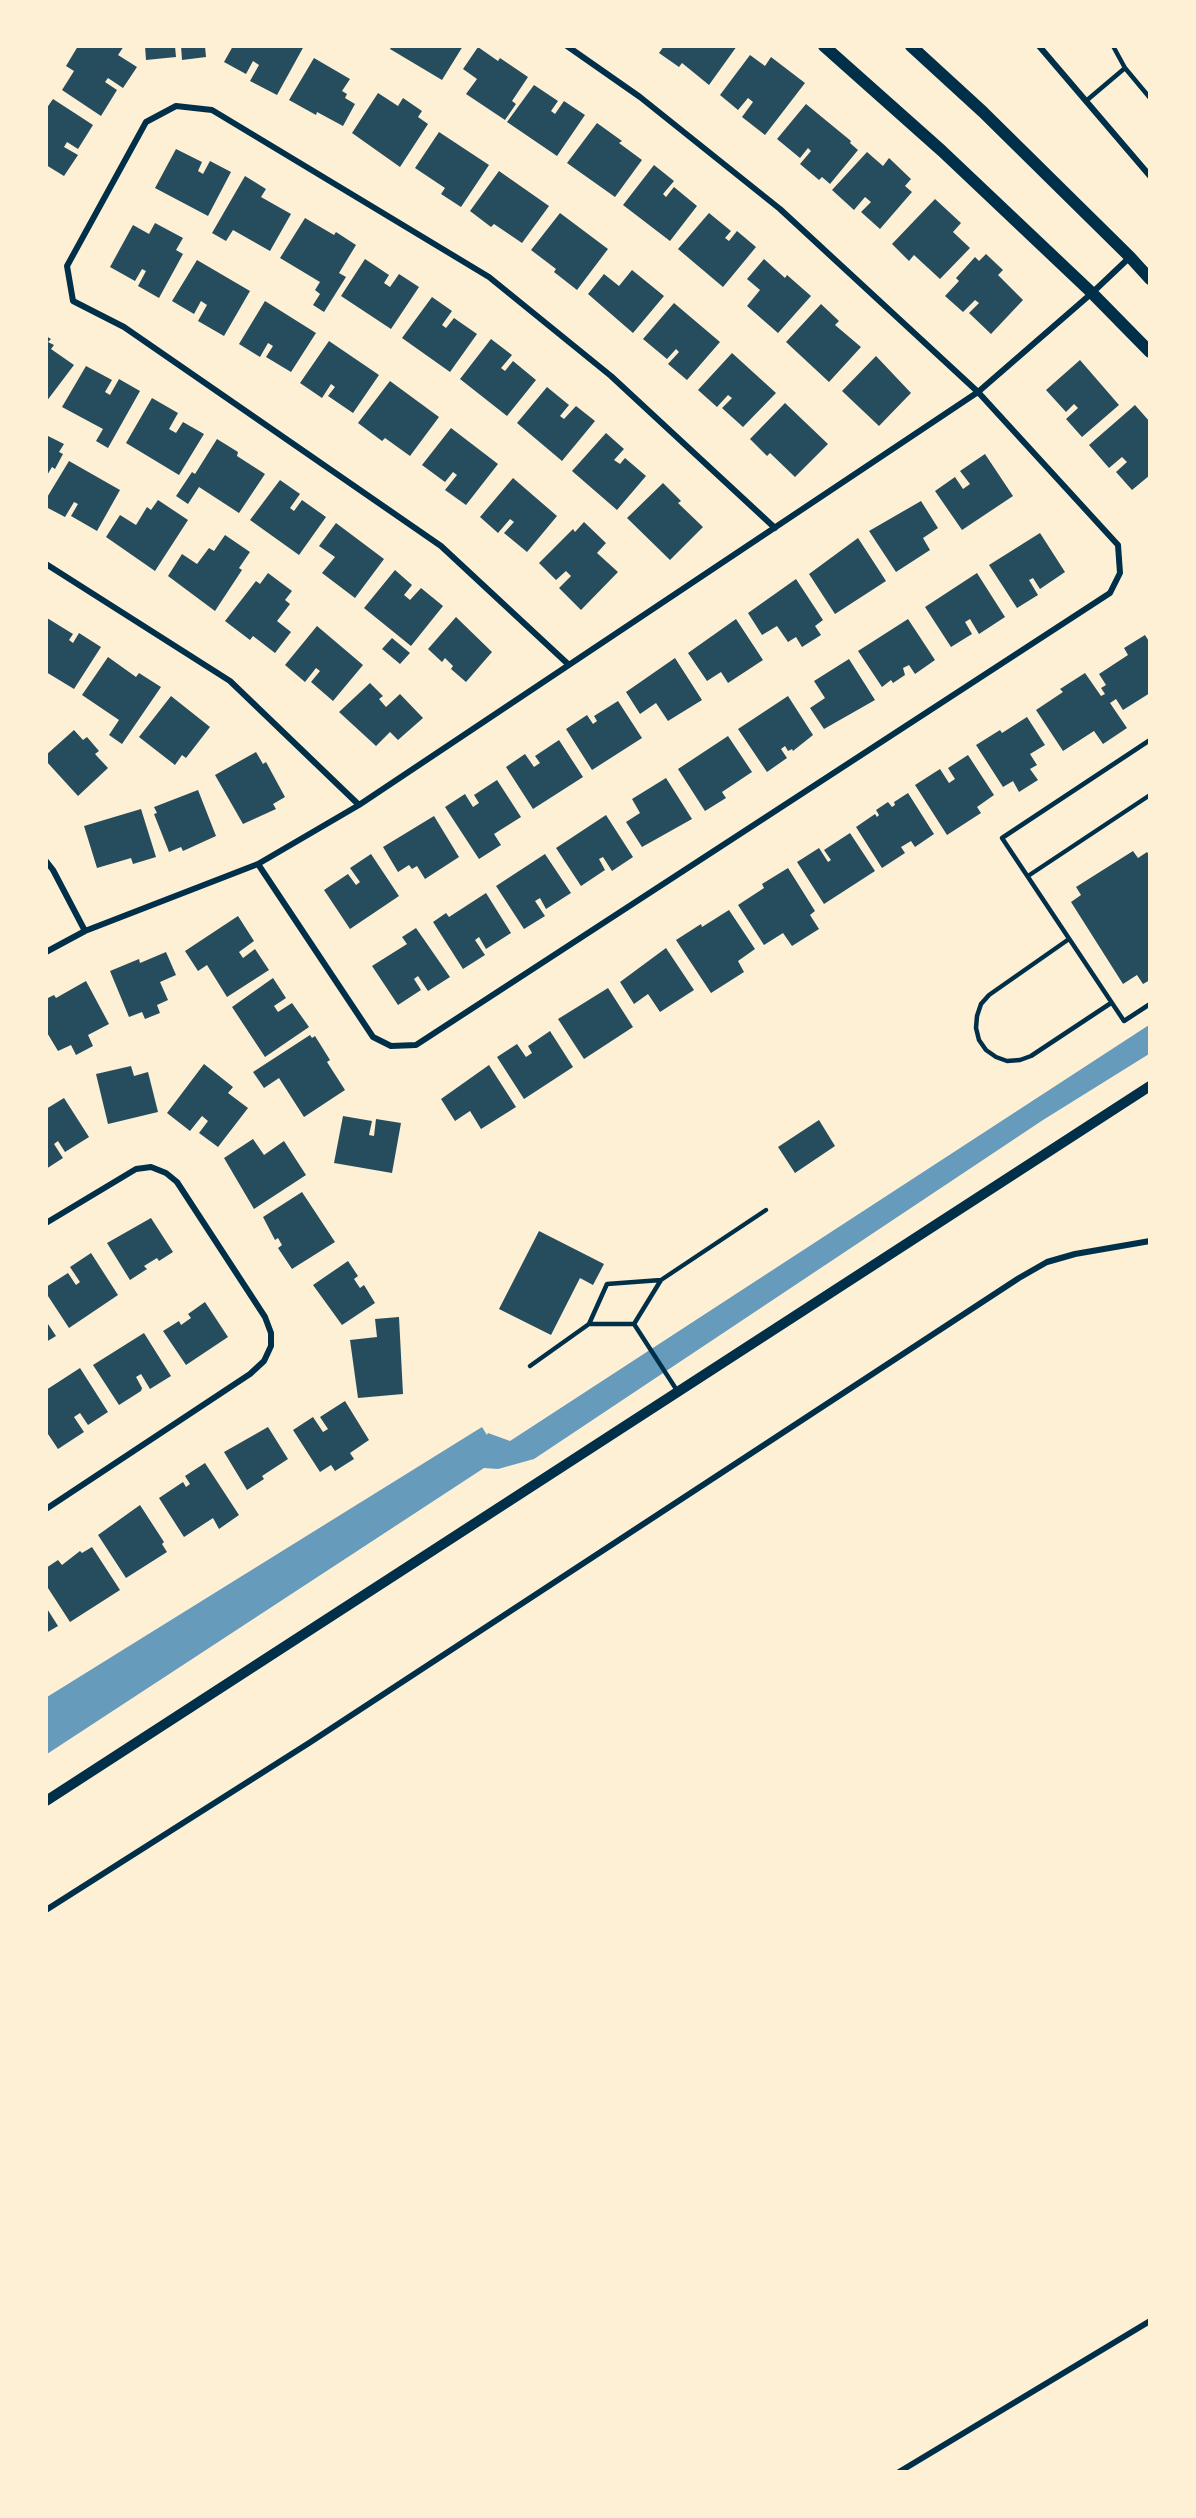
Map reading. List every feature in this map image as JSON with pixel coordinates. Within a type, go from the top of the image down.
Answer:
[{"type":"main road","points":[[824,46],[942,151],[1092,293],[1149,352]]},
{"type":"main road","points":[[911,46],[983,112],[1130,256],[1149,279]]},
{"type":"street","points":[[258,864],[373,1037],[391,1046],[416,1045],[1110,593],[1120,573],[1118,545],[978,392],[780,209],[640,97],[567,46]]},
{"type":"street","points":[[1039,46],[1149,176]]},
{"type":"street","points":[[569,665],[441,546],[124,327],[73,301],[67,266],[146,122],[176,106],[212,110],[489,277],[611,376],[775,528]]},
{"type":"street","points":[[46,952],[85,931],[258,864],[359,805],[978,392],[1092,293],[1130,256]]},
{"type":"street","points":[[46,564],[230,681],[359,805]]},
{"type":"street","points":[[46,861],[85,931]]},
{"type":"street","points":[[46,1801],[1149,1086]]},
{"type":"street","points":[[46,1223],[112,1181],[136,1169],[151,1167],[166,1173],[177,1182],[265,1317],[271,1333],[271,1346],[264,1361],[250,1374],[46,1509]]},
{"type":"street","points":[[46,1910],[309,1743],[1019,1278],[1047,1262],[1075,1254],[1149,1241]]},
{"type":"street","points":[[899,2472],[1149,2321]]},
{"type":"lane","points":[[1113,46],[1125,68],[1149,98]]},
{"type":"lane","points":[[1086,101],[1125,68]]},
{"type":"lane","points":[[1149,740],[1002,838],[1124,1021],[1149,1004]]},
{"type":"lane","points":[[1028,876],[1149,795]]},
{"type":"lane","points":[[1069,939],[989,995],[981,1004],[977,1016],[976,1028],[979,1040],[986,1050],[996,1057],[1007,1061],[1020,1060],[1031,1056],[1112,1003]]},
{"type":"lane","points":[[634,1324],[661,1280],[766,1210]]},
{"type":"lane","points":[[530,1366],[589,1324],[607,1284],[661,1280]]},
{"type":"lane","points":[[589,1324],[634,1324]]},
{"type":"lane","points":[[634,1324],[678,1392]]},
{"type":"water","points":[[1149,1025],[1149,1054],[1043,1120],[534,1459],[498,1469],[484,1468],[47,1754],[47,1697],[482,1427],[487,1435],[488,1433],[510,1441]]},
{"type":"building","points":[[78,46],[124,46],[118,55],[137,67],[123,88],[108,78],[105,82],[117,90],[101,116],[62,90],[74,71],[66,66]]},
{"type":"building","points":[[145,46],[175,46],[176,57],[146,60]]},
{"type":"building","points":[[181,46],[205,46],[206,57],[182,60]]},
{"type":"building","points":[[233,46],[304,46],[277,95],[250,81],[259,65],[253,61],[246,74],[224,62]]},
{"type":"building","points":[[392,46],[463,46],[442,80],[390,49]]},
{"type":"building","points":[[664,46],[737,46],[709,85],[682,63],[679,67],[659,53]]},
{"type":"building","points":[[478,47],[498,61],[500,58],[528,77],[512,101],[516,104],[505,120],[466,94],[477,79],[463,69]]},
{"type":"building","points":[[750,55],[765,66],[771,57],[805,83],[765,135],[742,117],[753,102],[748,98],[738,110],[720,95]]},
{"type":"building","points":[[314,58],[350,79],[342,91],[347,94],[345,98],[355,104],[343,126],[317,112],[316,115],[289,100]]},
{"type":"building","points":[[534,85],[558,101],[551,111],[555,114],[564,101],[585,115],[557,156],[507,122]]},
{"type":"building","points":[[378,93],[398,106],[403,98],[422,111],[418,117],[428,124],[400,167],[352,133]]},
{"type":"building","points":[[53,99],[93,125],[78,149],[67,142],[64,147],[78,155],[64,176],[46,165],[46,109]]},
{"type":"building","points":[[806,104],[851,141],[850,143],[858,150],[830,184],[822,177],[819,180],[800,164],[811,151],[808,148],[800,158],[777,139]]},
{"type":"building","points":[[597,123],[622,141],[619,143],[642,160],[615,197],[567,163]]},
{"type":"building","points":[[439,132],[489,165],[461,207],[441,194],[445,188],[415,168]]},
{"type":"building","points":[[176,149],[202,162],[198,171],[203,174],[210,161],[231,172],[208,216],[155,188]]},
{"type":"building","points":[[867,152],[883,166],[889,158],[911,179],[905,186],[912,192],[880,229],[861,212],[871,202],[865,197],[854,210],[832,190]]},
{"type":"building","points":[[654,165],[674,181],[663,194],[666,197],[674,187],[697,206],[670,241],[623,205]]},
{"type":"building","points":[[499,171],[549,206],[522,243],[494,224],[491,227],[470,211]]},
{"type":"building","points":[[245,176],[266,189],[261,197],[291,214],[270,251],[233,230],[226,241],[212,233]]},
{"type":"building","points":[[935,199],[961,223],[953,232],[970,248],[940,279],[914,255],[909,261],[892,244]]},
{"type":"building","points":[[560,213],[608,249],[577,290],[554,272],[556,269],[531,250]]},
{"type":"building","points":[[709,213],[731,231],[725,238],[729,241],[737,231],[756,247],[723,287],[678,249]]},
{"type":"building","points":[[305,218],[334,235],[336,232],[356,245],[339,273],[346,277],[324,312],[313,305],[320,294],[315,290],[320,282],[280,258]]},
{"type":"building","points":[[155,223],[183,238],[176,250],[183,254],[159,298],[138,286],[146,271],[142,269],[135,281],[110,267],[133,225],[149,234]]},
{"type":"building","points":[[986,254],[1003,270],[998,275],[1023,300],[991,334],[969,313],[979,303],[975,300],[963,312],[945,296],[959,281],[956,278],[975,257],[979,261]]},
{"type":"building","points":[[365,259],[389,275],[384,283],[390,287],[399,274],[419,287],[391,329],[341,296]]},
{"type":"building","points":[[764,259],[785,278],[787,275],[811,296],[778,333],[747,306],[760,290],[747,279]]},
{"type":"building","points":[[197,260],[250,291],[224,336],[198,321],[207,305],[201,301],[194,314],[172,301]]},
{"type":"building","points":[[632,270],[664,296],[633,333],[588,294],[604,274],[619,286]]},
{"type":"building","points":[[432,297],[452,311],[442,325],[446,328],[454,318],[477,334],[450,372],[402,338]]},
{"type":"building","points":[[265,301],[316,333],[291,372],[266,357],[273,346],[268,343],[260,357],[239,344]]},
{"type":"building","points":[[674,303],[720,342],[687,380],[668,364],[679,352],[676,349],[667,359],[643,339]]},
{"type":"building","points":[[821,304],[839,321],[835,325],[861,347],[829,382],[786,342]]},
{"type":"building","points":[[46,336],[51,339],[48,342],[54,345],[51,349],[74,365],[46,402]]},
{"type":"building","points":[[491,339],[512,355],[501,368],[505,371],[513,361],[536,380],[507,416],[460,379]]},
{"type":"building","points":[[329,341],[379,375],[353,413],[328,396],[335,387],[331,384],[322,398],[300,383]]},
{"type":"building","points":[[732,353],[776,393],[743,427],[722,408],[732,398],[728,395],[717,407],[698,390]]},
{"type":"building","points":[[876,356],[911,393],[879,426],[842,391]]},
{"type":"building","points":[[1080,360],[1119,405],[1082,437],[1066,419],[1078,408],[1074,404],[1066,412],[1046,390]]},
{"type":"building","points":[[86,366],[112,380],[105,392],[110,395],[119,379],[140,391],[108,448],[96,441],[103,429],[62,407]]},
{"type":"building","points":[[390,381],[439,417],[410,456],[385,438],[382,441],[358,423]]},
{"type":"building","points":[[547,387],[569,405],[560,416],[564,419],[576,406],[595,421],[562,461],[517,423]]},
{"type":"building","points":[[152,398],[178,413],[169,429],[176,433],[183,422],[204,434],[179,475],[126,443]]},
{"type":"building","points":[[785,403],[828,444],[795,477],[770,453],[767,456],[750,439]]},
{"type":"building","points":[[1135,405],[1150,422],[1150,475],[1132,490],[1116,472],[1127,462],[1122,457],[1109,468],[1089,445]]},
{"type":"building","points":[[451,428],[498,464],[466,505],[445,490],[457,475],[453,472],[445,482],[422,465]]},
{"type":"building","points":[[606,433],[624,449],[614,460],[620,464],[625,458],[646,476],[617,510],[572,471]]},
{"type":"building","points":[[46,435],[64,444],[59,452],[63,454],[55,469],[52,467],[46,477]]},
{"type":"building","points":[[217,439],[238,452],[237,456],[265,474],[239,513],[199,487],[188,504],[176,496],[192,472],[195,474]]},
{"type":"building","points":[[985,454],[1013,496],[962,530],[935,491],[955,477],[963,489],[970,484],[960,471]]},
{"type":"building","points":[[69,461],[120,490],[97,531],[71,516],[78,504],[74,502],[65,517],[46,507],[46,499]]},
{"type":"building","points":[[513,478],[557,516],[527,552],[504,533],[514,522],[510,519],[498,533],[480,517]]},
{"type":"building","points":[[280,480],[300,494],[290,508],[294,511],[302,500],[326,517],[299,555],[250,520]]},
{"type":"building","points":[[663,483],[681,501],[678,503],[703,527],[670,560],[627,518]]},
{"type":"building","points":[[158,500],[188,520],[155,571],[106,537],[120,515],[136,525],[147,507],[151,510]]},
{"type":"building","points":[[921,501],[938,528],[923,538],[930,550],[896,572],[869,531]]},
{"type":"building","points":[[584,522],[606,543],[597,553],[618,572],[581,610],[559,588],[571,576],[566,571],[556,580],[539,563],[573,529],[575,532]]},
{"type":"building","points":[[336,523],[384,559],[355,598],[322,573],[335,557],[319,546]]},
{"type":"building","points":[[1040,533],[1065,572],[1040,589],[1033,578],[1029,580],[1038,595],[1017,608],[989,565]]},
{"type":"building","points":[[225,535],[250,552],[239,568],[242,570],[215,611],[168,576],[182,554],[197,564],[209,548],[214,551]]},
{"type":"building","points":[[858,538],[886,581],[835,614],[809,574]]},
{"type":"building","points":[[395,570],[412,585],[404,595],[410,600],[421,588],[443,606],[411,646],[364,608]]},
{"type":"building","points":[[268,573],[292,591],[285,600],[290,604],[277,621],[291,632],[275,653],[253,636],[250,640],[225,621],[256,581],[260,584]]},
{"type":"building","points":[[977,573],[1005,617],[979,634],[970,619],[965,622],[972,634],[951,647],[925,607]]},
{"type":"building","points":[[796,579],[823,620],[815,626],[821,635],[802,647],[796,637],[788,642],[777,626],[762,635],[748,613]]},
{"type":"building","points":[[456,617],[492,652],[466,682],[451,669],[453,666],[445,658],[442,662],[428,649]]},
{"type":"building","points":[[47,618],[73,634],[69,640],[73,643],[79,633],[101,647],[74,689],[46,672]]},
{"type":"building","points":[[736,619],[763,660],[728,683],[721,672],[707,681],[688,653]]},
{"type":"building","points":[[908,619],[935,660],[915,674],[909,665],[903,668],[905,675],[893,683],[891,680],[882,687],[858,651]]},
{"type":"building","points":[[317,626],[363,665],[333,701],[311,682],[320,671],[316,668],[305,682],[285,665]]},
{"type":"building","points":[[1145,635],[1150,643],[1150,693],[1123,710],[1116,699],[1110,703],[1127,728],[1103,744],[1094,731],[1063,751],[1036,710],[1063,692],[1060,689],[1085,673],[1101,696],[1105,694],[1101,688],[1106,685],[1099,674],[1128,655],[1124,648]]},
{"type":"building","points":[[392,638],[410,653],[400,664],[382,649]]},
{"type":"building","points":[[108,657],[136,677],[139,673],[161,687],[122,744],[109,735],[119,720],[82,695]]},
{"type":"building","points":[[675,658],[702,700],[668,721],[656,703],[640,714],[626,692]]},
{"type":"building","points":[[849,659],[875,700],[824,729],[810,708],[825,698],[814,681]]},
{"type":"building","points":[[370,683],[383,696],[379,699],[386,707],[400,694],[423,718],[398,740],[390,732],[376,746],[339,712]]},
{"type":"building","points":[[171,696],[210,727],[186,758],[182,755],[175,765],[139,737]]},
{"type":"building","points":[[788,696],[813,735],[793,751],[792,749],[788,751],[785,746],[781,749],[787,758],[767,772],[738,729]]},
{"type":"building","points":[[618,701],[642,738],[592,770],[566,729],[587,715],[593,724],[597,721],[594,716]]},
{"type":"building","points":[[1027,717],[1045,745],[1030,754],[1037,765],[1030,769],[1038,780],[1019,792],[1013,781],[1003,787],[976,745],[1000,730],[1002,733]]},
{"type":"building","points":[[74,730],[83,740],[87,737],[99,751],[95,754],[108,768],[78,796],[46,761],[46,755]]},
{"type":"building","points":[[728,736],[752,772],[722,792],[726,798],[705,811],[678,769]]},
{"type":"building","points":[[559,740],[583,777],[533,809],[506,767],[525,754],[534,767],[540,763],[535,756]]},
{"type":"building","points":[[256,752],[263,764],[266,762],[285,797],[273,804],[276,809],[243,824],[215,775]]},
{"type":"building","points":[[968,755],[994,795],[977,807],[981,813],[947,835],[915,785],[940,769],[949,783],[955,779],[948,768]]},
{"type":"building","points":[[666,778],[692,819],[642,847],[626,822],[640,813],[632,799]]},
{"type":"building","points":[[497,780],[521,817],[494,834],[501,845],[479,859],[445,807],[465,794],[473,807],[479,803],[474,795]]},
{"type":"building","points":[[198,790],[216,836],[183,851],[181,847],[169,852],[154,814],[157,813],[154,807]]},
{"type":"building","points":[[908,793],[934,834],[915,847],[911,841],[901,847],[905,853],[882,868],[856,827],[875,814],[877,817],[879,815],[876,810],[888,802],[892,807],[895,805],[894,802]]},
{"type":"building","points":[[141,809],[156,857],[133,864],[131,858],[97,868],[84,826]]},
{"type":"building","points":[[606,815],[633,857],[612,871],[603,857],[599,859],[605,870],[581,886],[556,848]]},
{"type":"building","points":[[434,816],[459,857],[425,879],[417,866],[412,869],[409,865],[398,872],[383,847]]},
{"type":"building","points":[[850,833],[875,871],[824,904],[797,862],[819,848],[828,862],[831,860],[824,850]]},
{"type":"building","points":[[1133,851],[1138,858],[1147,852],[1150,856],[1150,980],[1143,984],[1137,975],[1123,984],[1071,902],[1081,895],[1076,887]]},
{"type":"building","points":[[371,854],[399,896],[350,929],[324,890],[348,874],[356,885],[360,882],[350,868]]},
{"type":"building","points":[[545,854],[571,893],[546,909],[540,898],[535,901],[545,916],[524,929],[496,886]]},
{"type":"building","points":[[788,868],[815,911],[810,915],[819,929],[792,946],[783,933],[764,945],[738,905],[764,888],[762,884]]},
{"type":"building","points":[[486,893],[511,933],[486,949],[479,937],[475,940],[485,955],[463,969],[433,922],[446,913],[449,917]]},
{"type":"building","points":[[729,910],[755,949],[738,961],[744,972],[711,993],[676,940]]},
{"type":"building","points":[[238,916],[254,941],[239,952],[243,958],[255,949],[269,970],[227,997],[207,965],[198,971],[185,951]]},
{"type":"building","points":[[416,928],[450,977],[428,991],[418,976],[414,979],[421,990],[398,1005],[372,966],[407,944],[402,937]]},
{"type":"building","points":[[666,948],[694,990],[660,1012],[648,994],[634,1004],[620,982]]},
{"type":"building","points":[[166,952],[176,975],[160,982],[168,1000],[157,1005],[160,1013],[145,1019],[142,1012],[129,1017],[110,971],[139,959],[140,963]]},
{"type":"building","points":[[273,978],[286,998],[274,1006],[278,1012],[292,1003],[309,1027],[265,1057],[232,1007]]},
{"type":"building","points":[[86,981],[109,1024],[88,1035],[93,1046],[76,1055],[71,1045],[58,1051],[46,1031],[46,999],[54,995],[56,998]]},
{"type":"building","points":[[608,988],[633,1027],[584,1059],[558,1019]]},
{"type":"building","points":[[550,1031],[573,1067],[524,1099],[497,1057],[517,1044],[526,1057],[532,1053],[528,1046]]},
{"type":"building","points":[[310,1035],[312,1038],[315,1036],[330,1060],[327,1062],[345,1090],[304,1117],[279,1078],[264,1088],[253,1072]]},
{"type":"building","points":[[204,1064],[233,1087],[228,1093],[248,1108],[218,1147],[199,1133],[208,1121],[202,1116],[190,1131],[167,1113]]},
{"type":"building","points":[[489,1065],[516,1107],[481,1129],[470,1111],[455,1121],[441,1099]]},
{"type":"building","points":[[131,1066],[134,1076],[148,1072],[158,1112],[108,1124],[96,1074]]},
{"type":"building","points":[[64,1098],[89,1137],[65,1152],[58,1141],[54,1144],[63,1158],[46,1169],[46,1109]]},
{"type":"building","points":[[343,1116],[372,1121],[369,1135],[374,1136],[376,1119],[401,1123],[392,1173],[334,1163]]},
{"type":"building","points":[[819,1120],[835,1146],[795,1173],[778,1147]]},
{"type":"building","points":[[253,1139],[264,1155],[284,1141],[306,1175],[254,1209],[224,1158]]},
{"type":"building","points":[[302,1192],[335,1242],[292,1269],[278,1248],[282,1245],[278,1238],[275,1240],[263,1217]]},
{"type":"building","points":[[151,1218],[173,1252],[159,1261],[157,1258],[144,1266],[147,1269],[130,1280],[107,1243]]},
{"type":"building","points":[[539,1231],[604,1264],[593,1285],[580,1278],[551,1335],[499,1309]]},
{"type":"building","points":[[91,1253],[118,1295],[69,1328],[46,1293],[46,1287],[68,1273],[76,1285],[80,1282],[70,1267]]},
{"type":"building","points":[[348,1261],[358,1276],[354,1279],[360,1288],[364,1285],[375,1303],[342,1325],[313,1285]]},
{"type":"building","points":[[205,1302],[228,1337],[186,1365],[163,1331],[179,1321],[181,1325],[191,1318],[188,1314]]},
{"type":"building","points":[[399,1317],[403,1394],[358,1398],[350,1340],[377,1337],[375,1319]]},
{"type":"building","points":[[46,1321],[56,1336],[46,1342]]},
{"type":"building","points":[[144,1333],[171,1376],[150,1389],[141,1374],[136,1377],[142,1388],[141,1391],[119,1405],[93,1365]]},
{"type":"building","points":[[80,1368],[108,1412],[88,1425],[80,1413],[74,1417],[84,1432],[58,1449],[46,1431],[46,1390]]},
{"type":"building","points":[[345,1401],[369,1440],[350,1453],[354,1459],[335,1471],[331,1465],[320,1472],[293,1430],[313,1417],[323,1432],[328,1429],[320,1417]]},
{"type":"building","points":[[268,1427],[288,1459],[262,1476],[264,1479],[247,1490],[224,1452]]},
{"type":"building","points":[[205,1463],[239,1515],[219,1529],[213,1518],[184,1537],[159,1498],[183,1482],[186,1487],[190,1484],[185,1476]]},
{"type":"building","points":[[140,1505],[164,1542],[162,1544],[167,1552],[126,1578],[98,1535]]},
{"type":"building","points":[[92,1547],[120,1590],[70,1622],[46,1585],[46,1568],[58,1560],[62,1565],[80,1551],[82,1553]]},
{"type":"building","points":[[46,1607],[58,1626],[46,1633]]}]
